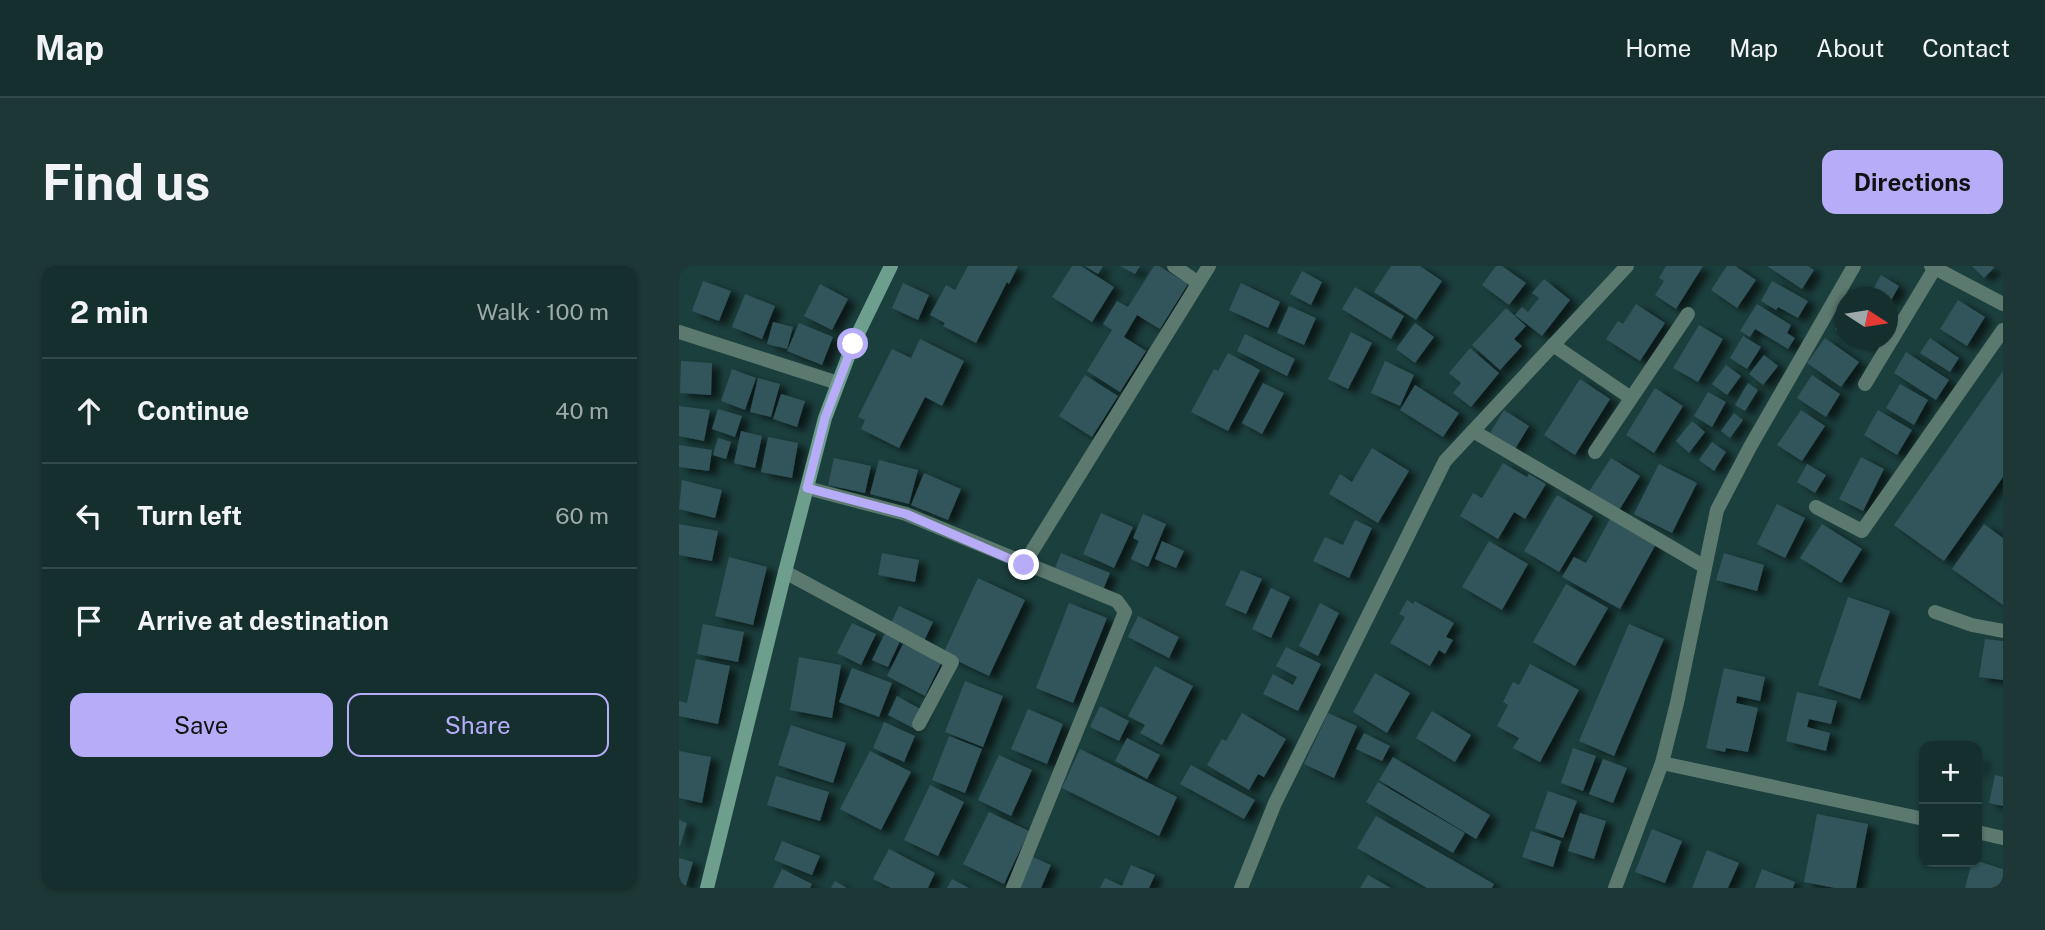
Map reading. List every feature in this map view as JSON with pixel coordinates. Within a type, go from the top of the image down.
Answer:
[{"type":"street","points":[[707,888],[825,418],[853,344],[891,266]]},
{"type":"street","points":[[1174,266],[1197,282]]},
{"type":"street","points":[[1024,565],[1209,266]]},
{"type":"street","points":[[1241,888],[1275,803],[1445,461],[1627,266]]},
{"type":"street","points":[[1615,888],[1662,763],[1717,510],[1854,266]]},
{"type":"street","points":[[1865,384],[1933,267],[2001,299]]},
{"type":"street","points":[[1595,452],[1688,314]]},
{"type":"street","points":[[1816,507],[1862,531],[2003,330]]},
{"type":"street","points":[[679,332],[838,383]]},
{"type":"street","points":[[1553,345],[1631,398]]},
{"type":"street","points":[[1473,431],[1705,567]]},
{"type":"street","points":[[807,488],[906,514],[1024,565],[1117,601],[1125,612],[1013,888]]},
{"type":"street","points":[[785,572],[952,662],[919,724]]},
{"type":"street","points":[[1935,612],[1972,625],[2003,631]]},
{"type":"street","points":[[1662,763],[1919,818]]},
{"type":"street","points":[[1982,833],[2003,838]]},
{"type":"building","points":[[968,266],[1018,266],[976,343],[943,326],[945,323],[930,315],[946,285],[955,290]]},
{"type":"building","points":[[1072,266],[1081,266],[1114,287],[1092,322],[1052,297]]},
{"type":"building","points":[[1085,266],[1103,266],[1098,274]]},
{"type":"building","points":[[1120,266],[1140,266],[1135,274]]},
{"type":"building","points":[[1154,266],[1159,266],[1188,284],[1160,329],[1137,315],[1124,337],[1146,351],[1120,392],[1087,371],[1112,330],[1103,324],[1117,301],[1128,307]]},
{"type":"building","points":[[1391,266],[1420,266],[1442,281],[1416,320],[1374,292]]},
{"type":"building","points":[[1496,266],[1502,266],[1526,283],[1509,305],[1482,285]]},
{"type":"building","points":[[1666,266],[1703,266],[1676,309],[1655,295],[1664,281],[1659,278]]},
{"type":"building","points":[[1727,266],[1735,266],[1756,280],[1737,308],[1711,290]]},
{"type":"building","points":[[1767,266],[1808,266],[1814,270],[1802,289]]},
{"type":"building","points":[[1972,266],[1996,266],[1984,278]]},
{"type":"building","points":[[1302,271],[1322,282],[1311,305],[1290,294]]},
{"type":"building","points":[[1881,275],[1899,286],[1898,288],[1874,287]]},
{"type":"building","points":[[1544,279],[1570,300],[1542,336],[1515,315],[1522,307],[1528,312],[1539,298],[1532,293]]},
{"type":"building","points":[[703,281],[731,291],[719,321],[692,311]]},
{"type":"building","points":[[1772,281],[1808,301],[1798,318],[1761,301]]},
{"type":"building","points":[[903,283],[929,295],[918,320],[892,308]]},
{"type":"building","points":[[1241,283],[1280,302],[1268,328],[1229,310]]},
{"type":"building","points":[[820,284],[848,299],[832,330],[804,316]]},
{"type":"building","points":[[1355,287],[1404,316],[1391,339],[1342,309]]},
{"type":"building","points":[[745,294],[775,306],[762,339],[732,327]]},
{"type":"building","points":[[1958,300],[1985,317],[1967,346],[1940,329]]},
{"type":"building","points":[[1636,304],[1665,323],[1640,361],[1606,339],[1618,321],[1623,324]]},
{"type":"building","points":[[1757,304],[1791,325],[1787,333],[1795,338],[1788,349],[1755,329],[1750,337],[1740,331]]},
{"type":"building","points":[[1289,306],[1316,318],[1304,345],[1277,333]]},
{"type":"building","points":[[1506,308],[1526,326],[1514,339],[1522,346],[1500,370],[1472,345]]},
{"type":"building","points":[[773,322],[793,327],[787,349],[767,344]]},
{"type":"building","points":[[799,323],[833,337],[822,365],[787,351]]},
{"type":"building","points":[[1415,323],[1434,337],[1415,363],[1396,349]]},
{"type":"building","points":[[1699,325],[1723,339],[1698,382],[1673,368]]},
{"type":"building","points":[[1351,332],[1372,343],[1348,389],[1328,379]]},
{"type":"building","points":[[1245,334],[1295,359],[1287,376],[1237,351]]},
{"type":"building","points":[[1743,336],[1761,347],[1747,369],[1730,358]]},
{"type":"building","points":[[1825,338],[1835,345],[1835,350],[1842,350],[1859,362],[1841,387],[1807,363]]},
{"type":"building","points":[[1930,338],[1959,358],[1950,372],[1920,353]]},
{"type":"building","points":[[920,339],[964,361],[942,406],[925,397],[899,448],[861,429],[865,420],[858,417],[892,349],[911,358]]},
{"type":"building","points":[[1470,348],[1499,373],[1471,407],[1453,393],[1461,383],[1449,373]]},
{"type":"building","points":[[1906,352],[1949,380],[1936,400],[1894,373]]},
{"type":"building","points":[[1228,353],[1260,370],[1228,431],[1191,412],[1214,369],[1218,371]]},
{"type":"building","points":[[1764,355],[1778,366],[1763,385],[1749,374]]},
{"type":"building","points":[[681,361],[712,363],[711,395],[680,393]]},
{"type":"building","points":[[1385,361],[1414,375],[1400,406],[1371,393]]},
{"type":"building","points":[[1726,365],[1741,376],[1727,395],[1712,384]]},
{"type":"building","points":[[732,369],[756,378],[745,410],[721,401]]},
{"type":"building","points":[[2003,371],[2003,477],[1944,561],[1894,525]]},
{"type":"building","points":[[1085,375],[1118,396],[1092,437],[1059,416]]},
{"type":"building","points":[[1812,375],[1840,394],[1826,417],[1797,398]]},
{"type":"building","points":[[758,378],[780,384],[771,417],[750,412]]},
{"type":"building","points":[[1580,379],[1610,399],[1575,455],[1544,435]]},
{"type":"building","points":[[1263,383],[1284,393],[1262,434],[1242,423]]},
{"type":"building","points":[[1748,383],[1758,390],[1745,411],[1735,405]]},
{"type":"building","points":[[1900,384],[1928,400],[1914,425],[1886,408]]},
{"type":"building","points":[[1415,385],[1459,413],[1443,437],[1400,410]]},
{"type":"building","points":[[1655,388],[1683,406],[1654,453],[1626,435]]},
{"type":"building","points":[[1708,392],[1726,402],[1712,427],[1694,416]]},
{"type":"building","points":[[781,394],[805,401],[797,427],[773,419]]},
{"type":"building","points":[[679,406],[710,410],[704,441],[679,436]]},
{"type":"building","points":[[718,409],[742,416],[735,437],[712,429]]},
{"type":"building","points":[[1504,410],[1529,426],[1515,449],[1490,433]]},
{"type":"building","points":[[1801,410],[1825,426],[1802,461],[1777,445]]},
{"type":"building","points":[[1878,410],[1912,430],[1897,455],[1864,435]]},
{"type":"building","points":[[1734,413],[1743,420],[1730,438],[1721,431]]},
{"type":"building","points":[[1692,421],[1705,432],[1689,453],[1676,441]]},
{"type":"building","points":[[741,431],[762,436],[755,468],[734,463]]},
{"type":"building","points":[[768,437],[798,443],[792,478],[761,472]]},
{"type":"building","points":[[718,438],[731,442],[726,459],[713,455]]},
{"type":"building","points":[[1712,442],[1726,452],[1714,471],[1699,460]]},
{"type":"building","points":[[679,445],[712,450],[709,471],[679,467]]},
{"type":"building","points":[[1372,448],[1409,471],[1378,523],[1329,494],[1340,474],[1352,482]]},
{"type":"building","points":[[1861,457],[1884,469],[1863,511],[1839,499]]},
{"type":"building","points":[[834,458],[871,466],[865,493],[828,485]]},
{"type":"building","points":[[1611,458],[1640,476],[1618,512],[1588,493]]},
{"type":"building","points":[[879,460],[918,470],[909,504],[870,494]]},
{"type":"building","points":[[1503,463],[1546,484],[1525,519],[1514,512],[1498,539],[1460,516],[1473,493],[1482,498]]},
{"type":"building","points":[[1659,464],[1697,483],[1672,533],[1634,514]]},
{"type":"building","points":[[1807,464],[1826,475],[1815,493],[1797,482]]},
{"type":"building","points":[[924,473],[961,489],[948,520],[911,505]]},
{"type":"building","points":[[682,480],[722,490],[715,518],[679,509]]},
{"type":"building","points":[[1557,495],[1593,516],[1559,572],[1524,551]]},
{"type":"building","points":[[1777,504],[1805,518],[1785,558],[1757,544]]},
{"type":"building","points":[[1101,513],[1133,527],[1114,568],[1083,554]]},
{"type":"building","points":[[1143,514],[1166,524],[1148,567],[1131,559],[1139,541],[1133,538]]},
{"type":"building","points":[[1610,519],[1656,544],[1620,609],[1562,577],[1574,557],[1586,563]]},
{"type":"building","points":[[1355,520],[1372,528],[1349,578],[1313,561],[1325,537],[1343,545]]},
{"type":"building","points":[[679,524],[718,531],[712,561],[679,555]]},
{"type":"building","points":[[1822,524],[1862,549],[1841,583],[1800,558]]},
{"type":"building","points":[[1984,524],[2003,538],[2003,605],[1952,569]]},
{"type":"building","points":[[1162,541],[1184,551],[1176,568],[1155,559]]},
{"type":"building","points":[[1489,541],[1528,564],[1502,610],[1462,587]]},
{"type":"building","points":[[882,553],[919,560],[915,582],[878,575]]},
{"type":"building","points":[[1061,553],[1110,573],[1103,590],[1054,570]]},
{"type":"building","points":[[1724,553],[1764,565],[1757,591],[1716,580]]},
{"type":"building","points":[[729,557],[767,567],[753,625],[715,616]]},
{"type":"building","points":[[1241,570],[1262,579],[1246,614],[1225,605]]},
{"type":"building","points":[[978,578],[1025,600],[989,676],[943,654]]},
{"type":"building","points":[[1566,584],[1608,608],[1575,666],[1533,642]]},
{"type":"building","points":[[1271,588],[1290,597],[1271,638],[1252,629]]},
{"type":"building","points":[[1848,597],[1890,611],[1860,699],[1818,685]]},
{"type":"building","points":[[1407,600],[1413,604],[1415,601],[1454,623],[1446,637],[1453,640],[1445,654],[1439,650],[1430,666],[1390,643],[1405,617],[1399,614]]},
{"type":"building","points":[[1069,603],[1107,618],[1073,703],[1036,688]]},
{"type":"building","points":[[1320,603],[1339,613],[1318,656],[1299,646]]},
{"type":"building","points":[[899,606],[933,622],[924,641],[890,625]]},
{"type":"building","points":[[1138,616],[1179,637],[1169,658],[1128,637]]},
{"type":"building","points":[[852,623],[876,634],[861,665],[837,653]]},
{"type":"building","points":[[703,624],[744,632],[738,662],[697,654]]},
{"type":"building","points":[[1629,624],[1664,639],[1614,756],[1579,741]]},
{"type":"building","points":[[885,633],[900,641],[888,667],[872,660]]},
{"type":"building","points":[[1985,639],[2003,641],[2003,680],[1979,677]]},
{"type":"building","points":[[903,644],[941,663],[925,696],[887,676]]},
{"type":"building","points":[[1286,647],[1321,664],[1298,711],[1263,694],[1273,674],[1293,685],[1297,677],[1276,666]]},
{"type":"building","points":[[799,657],[841,665],[832,718],[790,710]]},
{"type":"building","points":[[696,659],[730,666],[718,724],[679,716],[679,701],[687,703]]},
{"type":"building","points":[[1530,664],[1579,690],[1540,762],[1513,748],[1519,738],[1497,726],[1508,705],[1503,702],[1513,682],[1519,685]]},
{"type":"building","points":[[1155,666],[1193,686],[1162,745],[1140,733],[1145,725],[1128,716]]},
{"type":"building","points":[[852,668],[892,683],[879,717],[839,702]]},
{"type":"building","points":[[1724,668],[1765,677],[1760,701],[1737,696],[1736,703],[1758,708],[1748,752],[1726,748],[1725,752],[1706,748]]},
{"type":"building","points":[[1375,673],[1410,693],[1387,733],[1353,712]]},
{"type":"building","points":[[965,681],[1003,696],[983,747],[945,732]]},
{"type":"building","points":[[1797,692],[1837,701],[1831,724],[1809,719],[1807,727],[1830,733],[1826,751],[1786,741]]},
{"type":"building","points":[[897,696],[922,710],[913,728],[888,715]]},
{"type":"building","points":[[1100,706],[1129,721],[1119,741],[1090,727]]},
{"type":"building","points":[[1028,709],[1063,724],[1047,764],[1011,749]]},
{"type":"building","points":[[1432,711],[1471,735],[1455,762],[1416,738]]},
{"type":"building","points":[[1242,713],[1286,739],[1264,777],[1258,774],[1249,790],[1207,765],[1222,739],[1226,741]]},
{"type":"building","points":[[1328,713],[1357,726],[1334,778],[1304,764]]},
{"type":"building","points":[[884,722],[915,736],[904,762],[873,748]]},
{"type":"building","points":[[791,725],[846,743],[833,783],[778,765]]},
{"type":"building","points":[[1364,733],[1390,746],[1382,761],[1356,749]]},
{"type":"building","points":[[949,736],[982,749],[965,793],[932,780]]},
{"type":"building","points":[[1127,738],[1160,755],[1147,779],[1115,761]]},
{"type":"building","points":[[1573,748],[1596,756],[1583,791],[1561,783]]},
{"type":"building","points":[[1080,749],[1177,797],[1159,836],[1062,788]]},
{"type":"building","points":[[679,751],[711,757],[702,803],[679,798]]},
{"type":"building","points":[[870,751],[911,772],[881,830],[840,809]]},
{"type":"building","points":[[999,755],[1032,770],[1011,816],[978,800]]},
{"type":"building","points":[[1393,757],[1490,815],[1476,839],[1379,780]]},
{"type":"building","points":[[1603,759],[1627,768],[1613,803],[1589,794]]},
{"type":"building","points":[[1191,765],[1255,800],[1244,819],[1180,784]]},
{"type":"building","points":[[1995,775],[2003,777],[2003,806],[1989,803]]},
{"type":"building","points":[[776,776],[829,792],[820,821],[767,805]]},
{"type":"building","points":[[1378,782],[1465,833],[1453,853],[1366,802]]},
{"type":"building","points":[[930,785],[964,802],[938,856],[904,840]]},
{"type":"building","points":[[1548,791],[1577,801],[1563,838],[1535,828]]},
{"type":"building","points":[[989,812],[1029,831],[1004,884],[963,864]]},
{"type":"building","points":[[1580,813],[1606,821],[1594,859],[1568,851]]},
{"type":"building","points":[[1817,814],[1868,824],[1856,888],[1835,888],[1804,882]]},
{"type":"building","points":[[1376,816],[1494,884],[1492,888],[1427,888],[1357,848]]},
{"type":"building","points":[[679,820],[687,823],[680,846],[679,846]]},
{"type":"building","points":[[1652,829],[1682,841],[1665,883],[1635,872]]},
{"type":"building","points":[[1531,831],[1561,841],[1553,867],[1522,857]]},
{"type":"building","points":[[782,841],[820,856],[812,875],[774,860]]},
{"type":"building","points":[[889,849],[935,873],[928,888],[891,888],[873,879]]},
{"type":"building","points":[[1707,850],[1739,863],[1728,888],[1692,888]]},
{"type":"building","points":[[1033,857],[1051,865],[1041,888],[1019,888]]},
{"type":"building","points":[[679,858],[693,862],[685,888],[679,888]]},
{"type":"building","points":[[1982,863],[2003,869],[2003,888],[1965,888],[1971,867],[1982,867]]},
{"type":"building","points":[[1131,865],[1155,875],[1149,888],[1100,888],[1105,878],[1122,886]]},
{"type":"building","points":[[782,869],[812,884],[810,888],[773,888]]},
{"type":"building","points":[[1762,869],[1795,882],[1793,888],[1755,888]]},
{"type":"building","points":[[1368,875],[1391,888],[1360,888]]},
{"type":"building","points":[[952,879],[969,888],[947,888]]},
{"type":"building","points":[[835,881],[847,888],[831,888]]},
{"type":"route","points":[[853,344],[825,418],[807,488],[906,514],[1024,565]]}]
